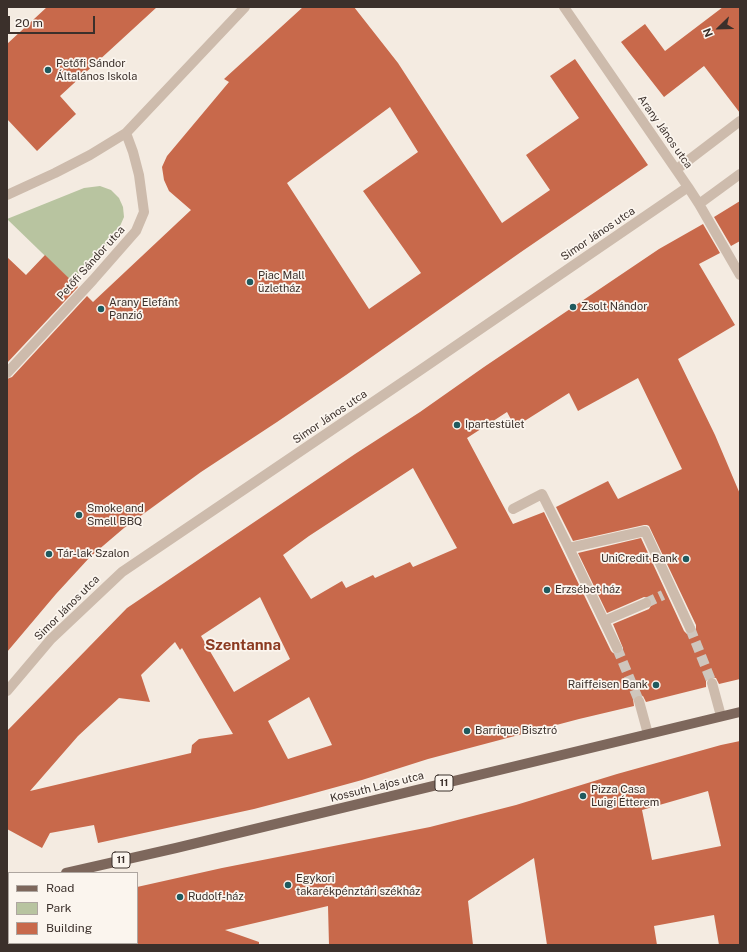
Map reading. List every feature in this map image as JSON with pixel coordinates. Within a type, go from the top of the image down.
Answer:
[{"type":"main road","name":"Kossuth Lajos utca","points":[[70,872],[740,712]]},
{"type":"street","points":[[7,195],[83,159],[126,133],[246,7]]},
{"type":"street","name":"Arany János utca","points":[[564,7],[677,169],[740,275]]},
{"type":"street","points":[[677,169],[740,121]]},
{"type":"street","name":"Petőfi Sándor utca","points":[[7,373],[136,231],[144,212],[139,175],[126,133]]},
{"type":"street","points":[[699,204],[740,174]]},
{"type":"street","name":"Simor János utca","points":[[7,691],[51,639],[122,572],[688,187]]},
{"type":"street","points":[[513,509],[542,494],[617,648]]},
{"type":"street","points":[[569,548],[645,531],[668,593],[690,628]]},
{"type":"street","points":[[604,622],[646,603]]},
{"type":"street","points":[[712,683],[721,716]]},
{"type":"street","points":[[639,701],[648,734]]},
{"type":"green space","points":[[100,186],[111,190],[119,198],[123,207],[124,217],[117,233],[102,251],[71,281],[7,219],[84,188]]},
{"type":"shaded area","points":[[86,944],[89,945],[29,945]]},
{"type":"building","name":"Petőfi Sándor Általános Iskola","points":[[47,7],[157,7],[60,96],[76,114],[37,151],[7,119],[7,44]]},
{"type":"building","points":[[303,7],[354,7],[398,63],[502,223],[550,190],[526,155],[579,118],[550,76],[575,59],[648,165],[346,375],[201,472],[124,528],[90,557],[56,594],[7,652],[7,379],[12,377],[87,296],[93,302],[191,210],[169,191],[164,180],[162,167],[167,156],[229,82],[224,79]],"holes":[[[390,107],[418,152],[363,191],[421,273],[369,309],[287,183]]]},
{"type":"building","points":[[723,7],[740,7],[740,113],[704,66],[664,97],[621,42],[645,24],[665,51]]},
{"type":"building","points":[[740,201],[740,241],[731,246],[714,217]]},
{"type":"building","points":[[703,224],[720,253],[699,264],[735,325],[678,359],[715,435],[740,494],[740,679],[719,684],[716,678],[711,677],[706,681],[706,687],[646,702],[643,696],[638,695],[633,699],[634,706],[428,759],[362,780],[254,809],[98,843],[94,825],[50,833],[42,848],[7,829],[7,731],[127,608],[355,454],[420,412],[659,249]],"holes":[[[638,378],[682,469],[618,499],[608,481],[556,507],[573,541],[644,525],[649,526],[696,625],[695,632],[692,634],[687,634],[684,631],[641,538],[578,553],[607,613],[644,597],[650,598],[652,601],[649,609],[613,624],[623,648],[623,651],[620,654],[613,653],[544,512],[513,524],[467,438],[507,412],[515,427],[569,393],[578,411]],[[413,468],[457,548],[413,567],[410,562],[375,578],[373,575],[346,588],[342,581],[311,599],[283,555],[309,536]],[[260,597],[290,659],[234,692],[201,636]],[[175,642],[180,650],[182,648],[233,734],[199,739],[192,745],[191,753],[30,791],[78,736],[119,698],[150,702],[141,675]],[[309,697],[332,745],[288,759],[268,721]]]},
{"type":"building","points":[[45,255],[78,287],[7,363],[7,257],[26,275]]},
{"type":"building","points":[[740,741],[740,945],[719,945],[714,915],[654,926],[657,945],[547,945],[534,858],[468,901],[473,945],[329,945],[328,906],[225,930],[259,942],[259,945],[137,945],[138,887],[222,868],[430,827],[516,805],[617,774]],"holes":[[[708,791],[721,846],[652,860],[642,810]]]},
{"type":"tunnel","points":[[646,603],[663,595]]},
{"type":"tunnel","points":[[690,628],[712,683]]},
{"type":"tunnel","points":[[617,648],[639,701]]},
{"type":"place","name":"Petőfi Sándor Általános Iskola","points":[[48,70]]},
{"type":"place","name":"Piac Mall üzletház","points":[[250,282]]},
{"type":"place","name":"Zsolt Nándor","points":[[573,307]]},
{"type":"place","name":"Arany Elefánt Panzió","points":[[101,309]]},
{"type":"place","name":"Ipartestület","points":[[457,425]]},
{"type":"place","name":"Smoke and Smell BBQ","points":[[79,515]]},
{"type":"place","name":"Tár-lak Szalon","points":[[49,554]]},
{"type":"place","name":"UniCredit Bank","points":[[686,559]]},
{"type":"place","name":"Erzsébet ház","points":[[547,590]]},
{"type":"place","name":"Raiffeisen Bank","points":[[656,685]]},
{"type":"place","name":"Barrique Bisztró","points":[[467,731]]},
{"type":"place","name":"Pizza Casa Luigi Étterem","points":[[583,796]]},
{"type":"place","name":"Egykori takarékpénztári székház","points":[[288,885]]},
{"type":"place","name":"Rudolf-ház","points":[[180,897]]},
{"type":"district","name":"Szentanna","points":[[243,645]]}]
